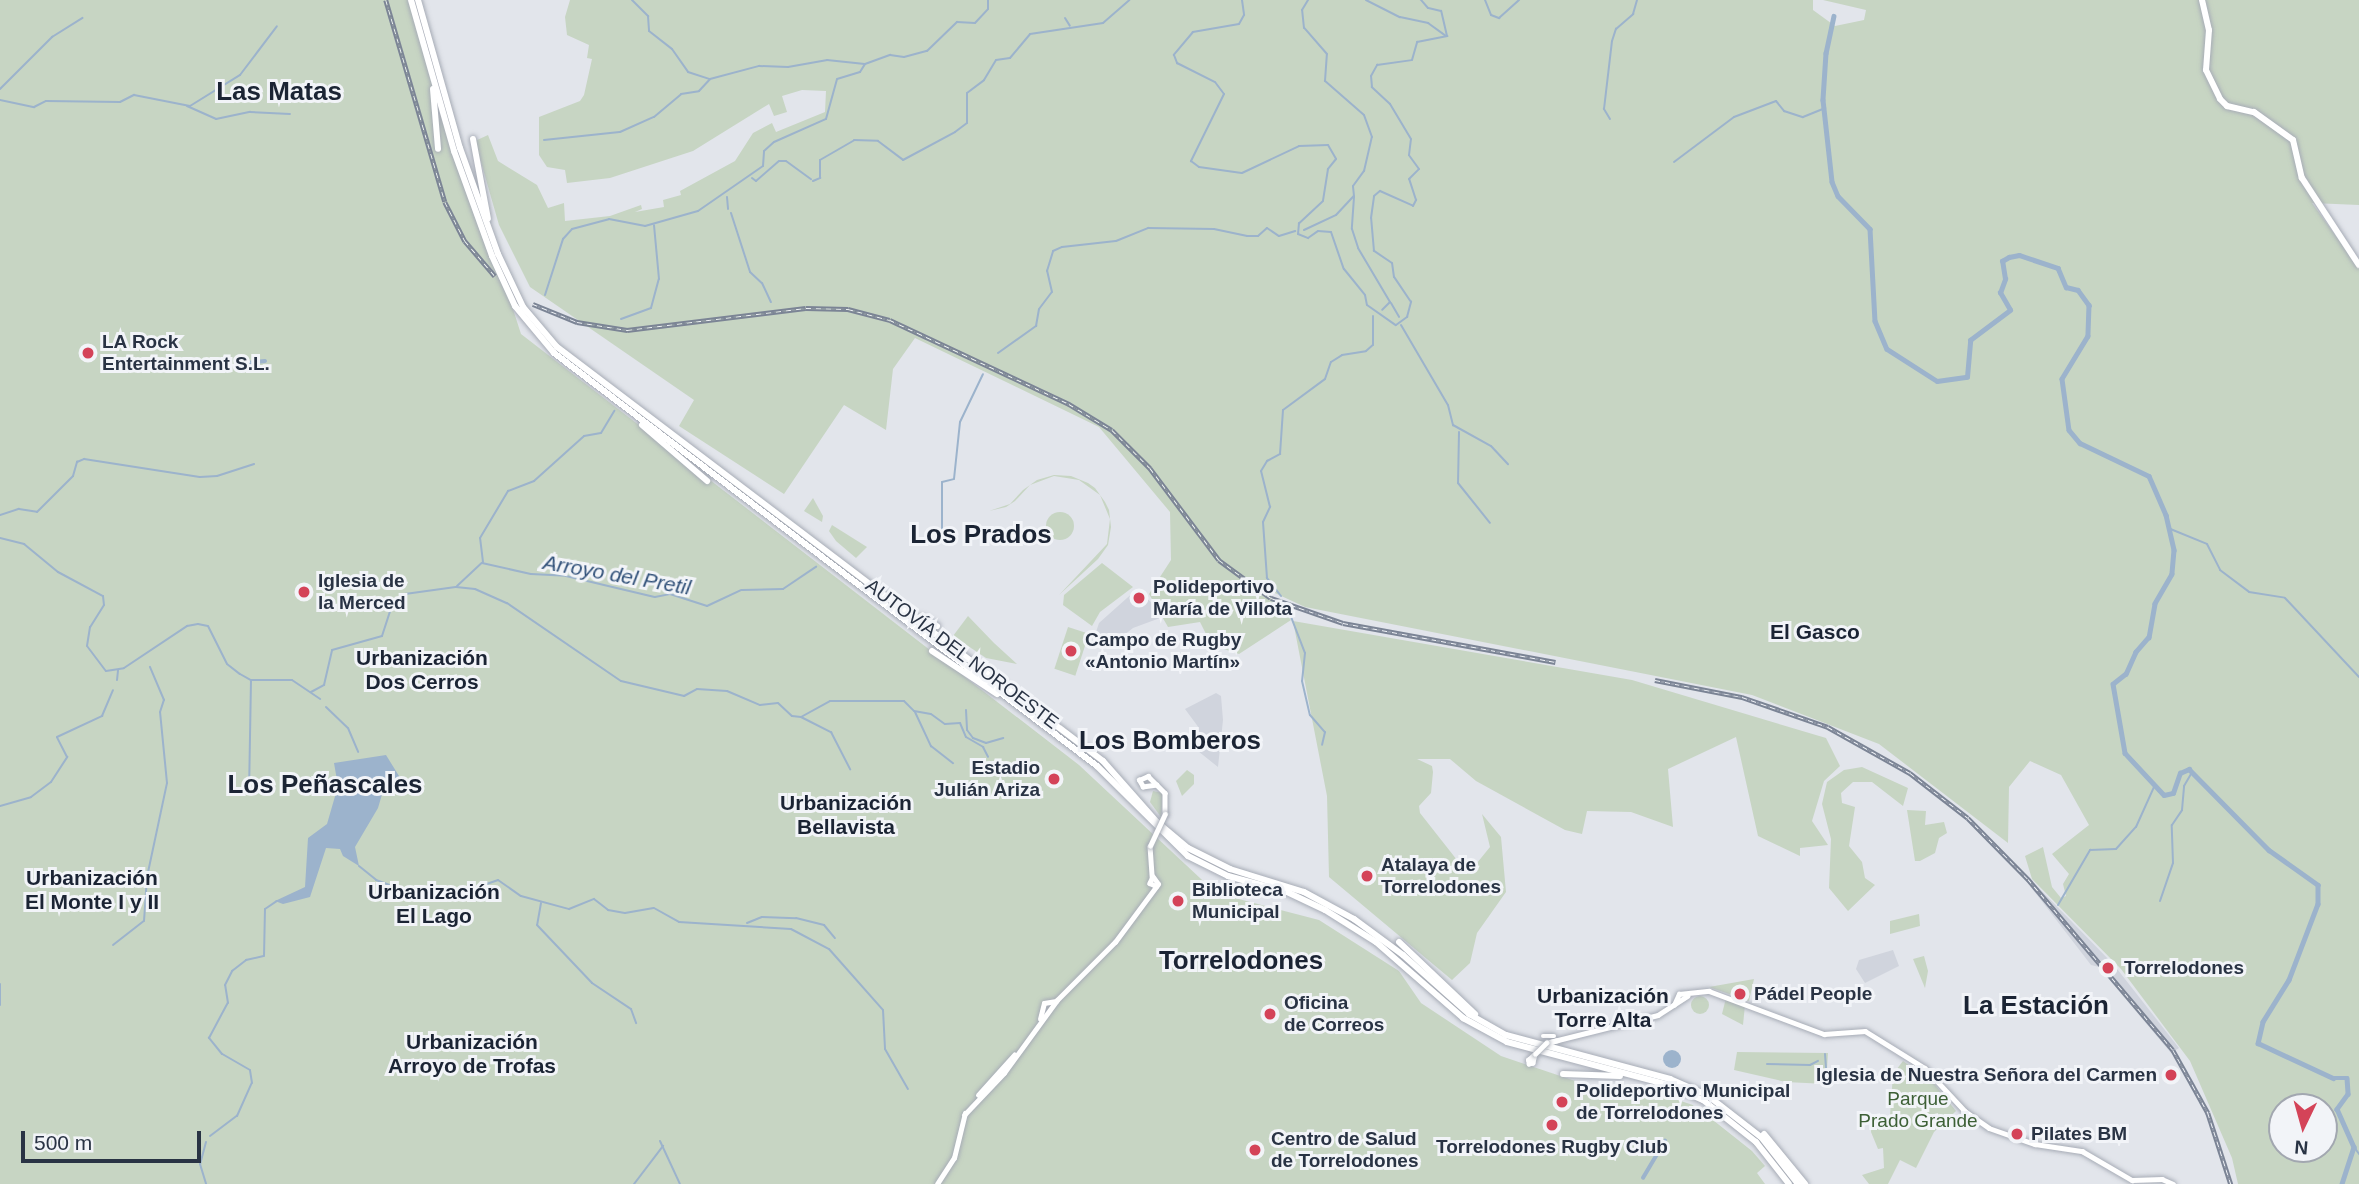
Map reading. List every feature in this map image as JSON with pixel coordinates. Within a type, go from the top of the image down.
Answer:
[{"type":"highway","name":"AUTOVÍA DEL NOROESTE","points":[[411,0],[454,137]]},
{"type":"highway","name":"AUTOVÍA DEL NOROESTE","points":[[418,0],[457,149],[501,277],[526,323],[555,354],[1068,743],[1188,856],[1228,876],[1303,896]]},
{"type":"highway","points":[[2202,0],[2209,30],[2206,70],[2220,99],[2227,106],[2254,112],[2292,141],[2302,178],[2359,263]]},
{"type":"highway","points":[[415,12],[435,95],[438,149]]},
{"type":"highway","points":[[473,139],[484,205],[515,293]]},
{"type":"highway","name":"AUTOVÍA DEL NOROESTE","points":[[457,149],[515,293],[531,320],[566,354],[1103,761],[1157,822],[1188,848],[1230,869],[1324,906],[1394,948],[1469,1014],[1536,1046],[1643,1071],[1707,1095],[1760,1137],[1798,1184]]},
{"type":"highway","points":[[637,418],[707,481]]},
{"type":"highway","points":[[904,609],[937,626]]},
{"type":"highway","points":[[932,651],[1068,743]]},
{"type":"highway","name":"AUTOVÍA DEL NOROESTE","points":[[1324,906],[1376,942],[1446,1005],[1483,1031],[1521,1048],[1686,1092],[1741,1126],[1789,1184]]},
{"type":"highway","points":[[1399,942],[1475,1013],[1536,1046]]},
{"type":"highway","points":[[1563,1074],[1620,1076],[1686,1092]]},
{"type":"highway","points":[[1707,1095],[1728,1104],[1759,1129],[1805,1184]]},
{"type":"main road","points":[[964,1115],[1004,1073],[1054,1003],[1115,942],[1153,887],[1150,846],[1165,814],[1168,798],[1157,785],[1150,783]]},
{"type":"main road","points":[[1533,1056],[1546,1043],[1555,1039],[1658,1015],[1685,996],[1716,992],[1831,1035],[1864,1031],[1925,1069],[1965,1111],[1989,1128],[2035,1144],[2082,1151],[2135,1180],[2162,1179],[2173,1184]]},
{"type":"main road","points":[[937,1184],[954,1158],[964,1115],[1038,1021],[1044,1003],[1054,1003]]},
{"type":"main road","points":[[1043,1010],[1048,1014]]},
{"type":"main road","points":[[1543,1036],[1575,1034]]},
{"type":"shaded area","points":[[1136,590],[1151,602],[1160,618],[1133,628],[1110,646],[1095,635],[1099,623]]},
{"type":"shaded area","points":[[1216,693],[1221,696],[1223,720],[1218,767],[1198,751],[1199,728],[1185,709]]},
{"type":"shaded area","name":"Torrelodones","points":[[2034,883],[2114,965],[2179,1048],[2171,1053],[2099,967],[2091,965],[2030,886]]},
{"type":"shaded area","points":[[1893,950],[1899,966],[1865,983],[1856,969],[1859,960]]},
{"type":"green space","points":[[0,0],[413,0],[521,334],[1079,765],[1216,893],[1319,920],[1399,971],[1421,1003],[1501,1056],[1605,1091],[1644,1089],[1693,1105],[1696,1111],[1699,1109],[1752,1151],[1765,1166],[1757,1173],[1765,1184],[0,1184]]},
{"type":"green space","points":[[570,0],[1813,0],[1813,10],[1835,26],[1864,20],[1866,10],[1823,0],[2359,0],[2359,205],[2312,203],[2359,268],[2359,1184],[2238,1184],[2232,1158],[2190,1061],[2121,969],[2032,879],[2025,856],[2043,847],[2052,887],[2061,898],[2066,896],[2063,884],[2069,874],[2052,854],[2089,825],[2061,775],[2030,761],[2009,787],[2008,843],[1879,744],[1752,695],[1305,607],[1262,587],[1291,620],[1239,654],[1224,649],[1209,640],[1200,622],[1168,627],[1149,594],[1171,560],[1170,512],[1099,427],[915,338],[893,369],[886,430],[844,405],[784,494],[679,426],[694,400],[530,287],[499,225],[475,141],[488,135],[498,161],[537,185],[548,208],[564,203],[565,221],[610,216],[641,205],[642,209],[635,212],[664,207],[663,200],[681,195],[680,191],[735,161],[753,133],[772,123],[776,132],[825,112],[826,91],[802,90],[782,96],[787,112],[774,116],[769,104],[693,151],[610,178],[567,183],[565,170],[547,167],[539,155],[539,117],[580,101],[584,95],[592,59],[587,58],[589,45],[567,35],[565,17]]},
{"type":"green space","points":[[1054,475],[1071,476],[1088,483],[1100,495],[1079,480],[1054,476],[1030,485]]},
{"type":"green space","points":[[1030,485],[1015,501],[1006,507],[989,511],[1010,504]]},
{"type":"green space","points":[[1100,495],[1109,510],[1111,527],[1108,545],[1098,559],[1059,595],[1107,544],[1110,519]]},
{"type":"green space","points":[[813,498],[823,516],[822,522],[804,511]]},
{"type":"green space","points":[[1060,512],[1070,516],[1074,526],[1070,536],[1060,540],[1050,536],[1046,526],[1050,516]]},
{"type":"green space","points":[[832,525],[867,547],[856,558],[836,541],[829,531]]},
{"type":"green space","points":[[1102,563],[1133,587],[1100,612],[1092,626],[1063,605],[1064,595]]},
{"type":"green space","points":[[968,616],[1017,664],[986,658],[953,636]]},
{"type":"green space","points":[[1293,621],[1632,680],[1826,738],[1840,766],[1824,781],[1812,821],[1828,845],[1800,848],[1800,856],[1758,836],[1736,737],[1668,769],[1673,827],[1631,812],[1587,811],[1582,834],[1565,830],[1476,781],[1450,759],[1417,759],[1432,766],[1433,772],[1431,793],[1419,806],[1420,813],[1468,874],[1490,847],[1482,814],[1501,837],[1506,892],[1477,933],[1470,963],[1452,980],[1329,877],[1327,796]]},
{"type":"green space","name":"Campo de Rugby «Antonio Martín»","points":[[1068,627],[1089,634],[1075,676],[1054,669]]},
{"type":"green space","points":[[1862,767],[1908,788],[1903,806],[1872,782],[1853,782],[1841,793],[1842,803],[1855,807],[1849,846],[1862,862],[1865,878],[1875,885],[1848,911],[1829,888],[1831,839],[1822,804],[1827,782],[1844,770]]},
{"type":"green space","points":[[1187,770],[1194,775],[1194,784],[1182,796],[1176,781]]},
{"type":"green space","points":[[1153,791],[1163,793],[1161,817],[1150,802]]},
{"type":"green space","points":[[1907,810],[1926,811],[1925,825],[1944,822],[1947,833],[1939,838],[1935,853],[1920,861],[1915,861]]},
{"type":"green space","points":[[1919,914],[1920,926],[1890,934],[1890,921]]},
{"type":"green space","points":[[1924,956],[1928,971],[1925,988],[1913,959]]},
{"type":"green space","name":"Pádel People","points":[[1754,979],[1749,1001],[1709,987]]},
{"type":"green space","points":[[1700,996],[1706,999],[1709,1005],[1706,1011],[1700,1014],[1694,1011],[1691,1005],[1694,999]]},
{"type":"green space","points":[[1726,998],[1745,1005],[1743,1025],[1722,1014]]},
{"type":"green space","points":[[1737,1052],[1828,1053],[1826,1084],[1786,1082],[1734,1070]]},
{"type":"green space","name":"Parque Prado Grande","points":[[1903,1061],[1932,1081],[1956,1111],[1934,1132],[1916,1168],[1900,1160],[1888,1184],[1869,1184],[1862,1175],[1884,1168],[1883,1148],[1878,1149],[1871,1132],[1872,1115],[1890,1116],[1893,1074]]},
{"type":"water","points":[[386,755],[404,784],[383,791],[378,808],[355,847],[359,866],[343,856],[340,849],[326,848],[310,897],[283,904],[275,901],[305,887],[308,838],[327,824],[338,786],[334,763]]},
{"type":"water","points":[[1672,1050],[1678,1053],[1681,1059],[1678,1065],[1672,1068],[1666,1065],[1663,1059],[1666,1053]]},
{"type":"waterway","points":[[632,0],[648,16],[649,31],[672,49],[688,72],[710,79],[759,66],[788,67],[827,60],[865,64],[890,55],[904,57],[927,51],[957,22],[975,23],[988,9],[988,0]]},
{"type":"waterway","points":[[813,181],[820,178],[820,160],[854,140],[878,141],[903,160],[955,132],[967,123],[967,93],[984,80],[996,60],[1010,58],[1030,34],[1103,23],[1129,0]]},
{"type":"waterway","points":[[1242,0],[1244,15],[1239,24],[1193,32],[1174,55],[1177,63],[1215,82],[1224,94],[1191,161],[1199,167],[1242,173],[1299,146],[1328,145],[1336,159],[1328,169],[1323,201],[1299,223],[1298,234],[1308,238],[1318,231],[1331,232],[1344,269],[1365,295],[1367,305],[1396,325],[1407,317],[1411,302],[1394,277],[1392,263],[1374,251],[1371,218],[1374,196],[1380,191],[1413,206],[1416,200],[1409,179],[1419,169],[1409,155],[1411,139],[1390,104],[1372,87],[1371,76],[1377,65],[1412,60],[1417,42],[1447,36],[1441,11],[1428,8],[1421,0]]},
{"type":"waterway","points":[[1304,230],[1336,215],[1354,196],[1353,186],[1364,171],[1372,137],[1364,115],[1325,81],[1327,54],[1304,28],[1302,10],[1308,0]]},
{"type":"waterway","points":[[1366,0],[1400,17],[1428,23],[1446,36]]},
{"type":"waterway","points":[[1485,0],[1491,15],[1499,18],[1519,0]]},
{"type":"waterway","points":[[1610,119],[1604,109],[1612,41],[1616,29],[1633,14],[1637,0]]},
{"type":"waterway","points":[[1834,16],[1826,53],[1823,100],[1832,182],[1838,196],[1870,229],[1875,321],[1887,349],[1937,381],[1967,377],[1970,340],[2010,310],[2000,293],[2005,279],[2002,261],[2009,257],[2019,255],[2058,268],[2066,287],[2078,290],[2089,305],[2088,336],[2062,379],[2069,430],[2080,443],[2149,476],[2166,515],[2174,550],[2172,574],[2155,604],[2149,637],[2136,652],[2126,674],[2113,684],[2125,753],[2164,795],[2173,793],[2180,773],[2189,769],[2269,850],[2318,885],[2318,904],[2289,980],[2263,1022],[2258,1043],[2333,1078],[2347,1078],[2348,1094],[2337,1109],[2354,1147],[2342,1184]]},
{"type":"waterway","points":[[0,89],[52,37],[83,18]]},
{"type":"waterway","points":[[1065,18],[1070,26]]},
{"type":"waterway","points":[[0,100],[34,107],[46,101],[120,102],[134,95],[190,106],[240,75],[277,26]]},
{"type":"waterway","points":[[545,295],[563,239],[572,229],[609,219],[645,226],[698,211],[763,166],[764,151],[774,142],[826,119],[837,79],[860,72],[865,64]]},
{"type":"waterway","points":[[544,140],[620,132],[654,117],[681,94],[699,91],[710,79]]},
{"type":"waterway","points":[[1674,162],[1734,117],[1776,101],[1784,111],[1803,117],[1825,108]]},
{"type":"waterway","points":[[187,106],[216,119],[250,112],[290,114]]},
{"type":"waterway","points":[[752,178],[756,181],[779,161],[786,161],[811,179]]},
{"type":"waterway","points":[[727,197],[728,209]]},
{"type":"waterway","points":[[1354,197],[1352,229],[1358,248],[1390,302],[1382,310]]},
{"type":"waterway","points":[[731,213],[750,272],[762,283],[771,302]]},
{"type":"waterway","points":[[621,319],[651,308],[659,279],[654,225]]},
{"type":"waterway","points":[[998,353],[1036,326],[1039,309],[1052,292],[1047,271],[1053,251],[1062,247],[1116,241],[1148,228],[1214,229],[1247,236],[1258,236],[1267,228],[1279,236],[1295,231]]},
{"type":"waterway","points":[[1391,303],[1399,317]]},
{"type":"waterway","points":[[1281,596],[1267,578],[1263,522],[1270,507],[1261,471],[1267,461],[1280,454],[1283,410],[1325,379],[1331,362],[1342,355],[1366,351],[1373,345],[1373,316]]},
{"type":"waterway","points":[[1401,325],[1448,405],[1453,425],[1491,446],[1508,464]]},
{"type":"waterway","points":[[246,363],[265,361]]},
{"type":"waterway","points":[[942,533],[942,482],[954,479],[960,422],[983,374]]},
{"type":"waterway","points":[[483,562],[480,538],[508,491],[534,481],[584,436],[601,433],[614,411]]},
{"type":"waterway","points":[[1459,432],[1458,483],[1490,523]]},
{"type":"waterway","points":[[0,515],[19,509],[37,512],[73,476],[77,462],[84,459],[200,477],[217,476],[254,464]]},
{"type":"waterway","points":[[2168,528],[2207,544],[2220,570],[2249,592],[2285,598],[2359,677]]},
{"type":"waterway","points":[[0,538],[24,544],[58,572],[103,596],[104,605],[90,627],[87,646],[106,671],[124,668],[187,626],[198,624],[208,626],[227,664],[240,674],[251,680],[292,680],[320,699]]},
{"type":"waterway","name":"Arroyo del Pretil","points":[[457,586],[482,563],[531,574],[566,576],[655,597],[670,594],[707,606],[742,590],[783,589],[816,567]]},
{"type":"waterway","points":[[311,692],[324,685],[332,650],[382,636],[392,606],[405,594],[456,587],[475,589],[507,603],[621,681],[684,696],[697,689],[727,691],[760,705],[778,703],[792,716],[801,717],[830,701],[904,701],[914,711],[931,714],[945,724],[960,723],[966,737],[983,747],[988,757]]},
{"type":"waterway","points":[[1288,609],[1305,653],[1302,681],[1310,715],[1325,732],[1322,745]]},
{"type":"waterway","points":[[113,945],[144,921],[147,877],[167,783],[160,712],[164,700],[150,667]]},
{"type":"waterway","points":[[117,680],[118,670]]},
{"type":"waterway","points":[[249,794],[251,680]]},
{"type":"waterway","points":[[0,806],[31,797],[51,782],[67,757],[57,737],[102,716],[113,690]]},
{"type":"waterway","points":[[326,707],[348,728],[358,752]]},
{"type":"waterway","points":[[966,710],[967,730],[973,738],[986,743],[1003,738]]},
{"type":"waterway","points":[[915,712],[931,746],[953,763]]},
{"type":"waterway","points":[[801,717],[831,732],[850,769]]},
{"type":"waterway","points":[[2160,901],[2173,863],[2172,825],[2182,810],[2184,786],[2192,772]]},
{"type":"waterway","points":[[2058,905],[2090,850],[2116,849],[2136,827],[2154,787]]},
{"type":"waterway","points":[[359,866],[376,880],[417,895],[433,892],[449,897],[498,880],[521,896],[569,909],[594,899],[608,910],[625,913],[654,908],[679,922],[791,929],[829,949],[883,1010],[885,1049],[908,1089]]},
{"type":"waterway","points":[[210,1136],[237,1116],[252,1083],[250,1070],[222,1054],[209,1038],[228,1003],[225,985],[232,971],[246,960],[264,956],[265,909],[277,901]]},
{"type":"waterway","points":[[541,903],[537,925],[592,983],[631,1009],[636,1023]]},
{"type":"waterway","points":[[747,923],[762,917],[796,918],[824,925],[835,938]]},
{"type":"waterway","points":[[0,984],[0,1005]]},
{"type":"waterway","points":[[1825,1054],[1826,1069]]},
{"type":"waterway","points":[[1767,1064],[1810,1065],[1818,1061]]},
{"type":"waterway","points":[[660,1141],[680,1184]]},
{"type":"waterway","points":[[1643,1178],[1665,1141]]},
{"type":"waterway","points":[[206,1142],[200,1164],[206,1184]]},
{"type":"waterway","points":[[634,1184],[663,1146]]},
{"type":"waterway","points":[[2354,1147],[2359,1154]]},
{"type":"railway","points":[[386,0],[445,202],[465,241],[495,276]]},
{"type":"railway","points":[[533,304],[577,322],[627,330],[806,308],[848,309],[890,320],[1069,404],[1112,430],[1150,468],[1219,560],[1271,598],[1343,623],[1555,662]]},
{"type":"railway","points":[[1655,680],[1742,697],[1828,727],[1910,773],[1968,818],[2028,879],[2173,1050],[2208,1113],[2231,1184]]},
{"type":"place","name":"LA Rock Entertainment S.L.","points":[[88,353]]},
{"type":"place","name":"Iglesia de la Merced","points":[[304,592]]},
{"type":"place","name":"Polideportivo María de Villota","points":[[1139,598]]},
{"type":"place","name":"Campo de Rugby «Antonio Martín»","points":[[1071,651]]},
{"type":"place","name":"Estadio Julián Ariza","points":[[1054,779]]},
{"type":"place","name":"Atalaya de Torrelodones","points":[[1367,876]]},
{"type":"place","name":"Biblioteca Municipal","points":[[1178,901]]},
{"type":"place","name":"Torrelodones","points":[[2108,968]]},
{"type":"place","name":"Pádel People","points":[[1740,994]]},
{"type":"place","name":"Oficina de Correos","points":[[1270,1014]]},
{"type":"place","name":"Iglesia de Nuestra Señora del Carmen","points":[[2171,1075]]},
{"type":"place","name":"Polideportivo Municipal de Torrelodones","points":[[1562,1102]]},
{"type":"place","name":"Torrelodones Rugby Club","points":[[1552,1125]]},
{"type":"place","name":"Pilates BM","points":[[2017,1134]]},
{"type":"place","name":"Centro de Salud de Torrelodones","points":[[1255,1150]]},
{"type":"district","name":"Las Matas","points":[[279,92]]},
{"type":"district","name":"Los Prados","points":[[981,535]]},
{"type":"district","name":"El Gasco","points":[[1815,632]]},
{"type":"district","name":"Urbanización Dos Cerros","points":[[422,670]]},
{"type":"district","name":"Los Bomberos","points":[[1170,741]]},
{"type":"district","name":"Los Peñascales","points":[[325,785]]},
{"type":"district","name":"Urbanización Bellavista","points":[[846,815]]},
{"type":"district","name":"Urbanización El Monte I y II","points":[[92,890]]},
{"type":"district","name":"Urbanización El Lago","points":[[434,904]]},
{"type":"district","name":"Torrelodones","points":[[1241,961]]},
{"type":"district","name":"La Estación","points":[[2036,1006]]},
{"type":"district","name":"Urbanización Torre Alta","points":[[1603,1008]]},
{"type":"district","name":"Urbanización Arroyo de Trofas","points":[[472,1054]]}]
